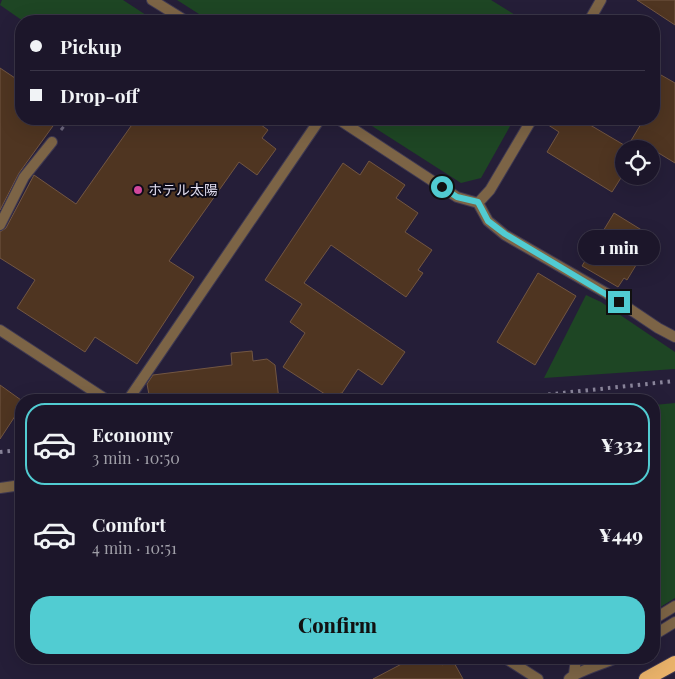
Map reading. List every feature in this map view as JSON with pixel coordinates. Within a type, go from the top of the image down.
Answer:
[{"type":"highway","points":[[646,679],[675,663]]},
{"type":"street","points":[[152,0],[176,15]]},
{"type":"street","points":[[592,15],[601,0]]},
{"type":"street","points":[[132,394],[316,125]]},
{"type":"street","points":[[347,125],[457,197],[478,202],[488,221],[505,234],[606,292],[658,328],[675,337]]},
{"type":"street","points":[[478,202],[490,190],[528,125]]},
{"type":"street","points":[[0,225],[24,177],[52,142]]},
{"type":"street","points":[[0,330],[97,394]]},
{"type":"street","points":[[0,488],[15,487]]},
{"type":"street","points":[[660,615],[675,606]]},
{"type":"street","points":[[660,631],[675,622]]},
{"type":"street","points":[[514,664],[538,679]]},
{"type":"street","points":[[572,676],[603,664]]},
{"type":"green space","points":[[2,0],[123,0],[146,15],[15,15],[0,5]]},
{"type":"green space","points":[[177,0],[491,0],[515,15],[201,15]]},
{"type":"green space","points":[[370,125],[511,125],[481,178],[461,183]]},
{"type":"green space","points":[[586,295],[601,302],[675,352],[675,369],[544,378]]},
{"type":"green space","points":[[675,403],[675,598],[660,607],[660,404]]},
{"type":"building","points":[[637,0],[675,0],[675,25]]},
{"type":"building","points":[[0,68],[15,78],[15,125],[54,125],[19,173],[0,210]]},
{"type":"building","points":[[660,74],[675,83],[675,163],[660,154],[660,140],[631,140],[640,125],[660,125]]},
{"type":"building","points":[[132,125],[261,125],[268,130],[262,138],[276,149],[257,175],[239,162],[169,261],[194,277],[137,364],[95,337],[85,352],[17,308],[35,280],[0,258],[0,232],[6,228],[34,175],[76,204]]},
{"type":"building","points":[[548,125],[590,125],[616,140],[616,185],[612,192],[547,152],[559,132]]},
{"type":"building","points":[[369,161],[405,185],[396,198],[418,213],[405,232],[432,250],[418,270],[423,273],[406,297],[331,245],[304,283],[405,352],[382,385],[358,369],[342,393],[325,394],[283,367],[305,333],[290,322],[302,304],[265,280],[343,163],[360,175]]},
{"type":"building","points":[[614,213],[653,237],[627,280],[624,278],[618,287],[582,266]]},
{"type":"building","points":[[538,273],[576,296],[535,365],[497,342]]},
{"type":"building","points":[[252,351],[253,361],[267,359],[275,365],[278,394],[149,394],[147,384],[153,375],[232,365],[231,353]]},
{"type":"building","points":[[0,385],[15,396],[15,416],[0,439]]},
{"type":"building","points":[[402,664],[455,664],[463,679],[373,679]]},
{"type":"railway","points":[[553,394],[675,381]]},
{"type":"railway","points":[[0,452],[15,451]]},
{"type":"place","name":"ホテル太陽","points":[[138,190]]},
{"type":"route","points":[[442,187],[457,197],[478,202],[488,221],[505,234],[606,292],[619,302]]}]
